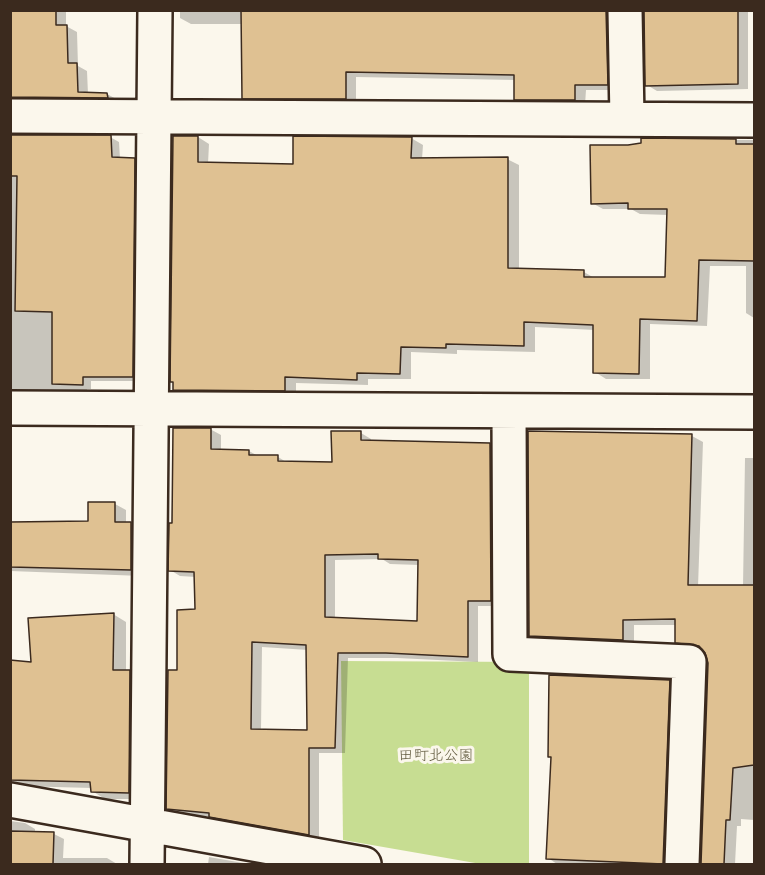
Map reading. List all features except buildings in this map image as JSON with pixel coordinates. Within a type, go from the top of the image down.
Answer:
[{"type":"street","points":[[147,864],[155,10]]},
{"type":"street","points":[[625,10],[627,119]]},
{"type":"street","points":[[10,116],[754,120]]},
{"type":"street","points":[[10,408],[754,412]]},
{"type":"street","points":[[509,412],[510,654],[689,662],[682,864]]},
{"type":"street","points":[[10,800],[355,864]]},
{"type":"green space","name":"田町北公園","points":[[341,661],[529,662],[529,864],[481,864],[343,840]]}]
